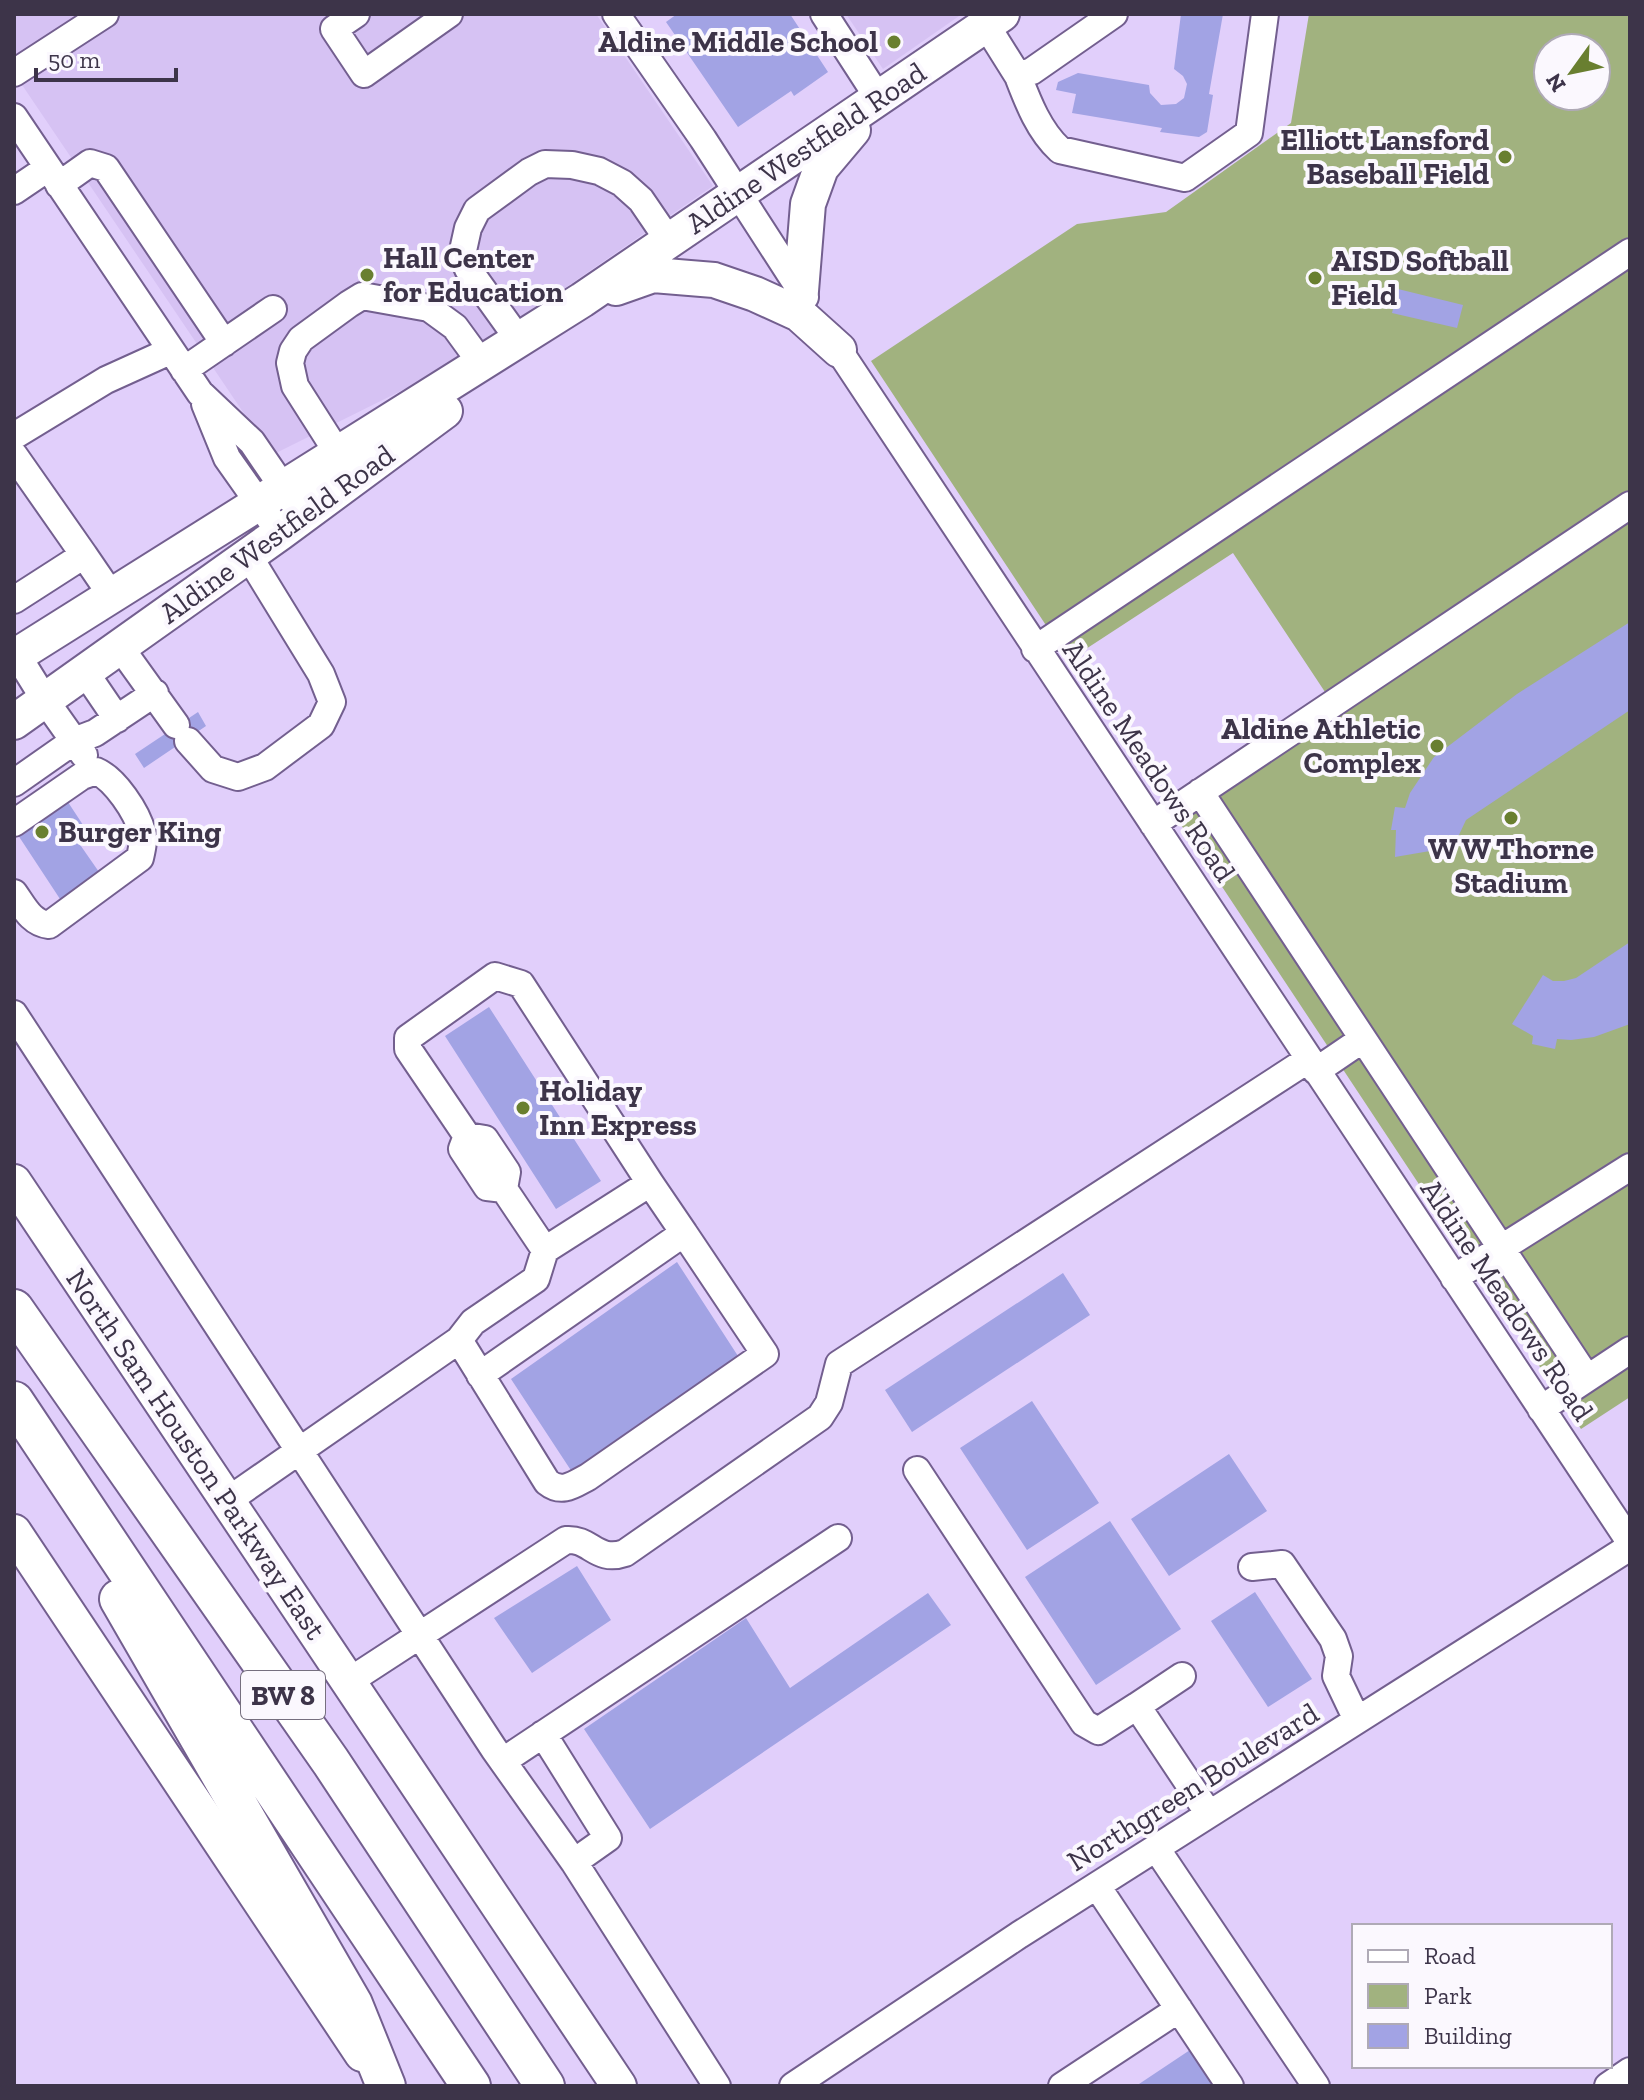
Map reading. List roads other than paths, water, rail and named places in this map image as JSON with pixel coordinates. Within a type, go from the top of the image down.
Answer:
[{"type":"highway","name":"BW 8","points":[[14,1309],[331,1762],[544,2085]]},
{"type":"highway","name":"BW 8","points":[[14,1401],[471,2086]]},
{"type":"highway","points":[[90,1513],[113,1589],[353,2004],[385,2086]]},
{"type":"main road","name":"Aldine Westfield Road","points":[[14,722],[248,555],[282,511],[339,455],[582,300],[994,20]]},
{"type":"main road","points":[[801,291],[808,204],[821,168],[879,99]]},
{"type":"main road","points":[[582,300],[653,275],[714,280],[799,314],[839,350]]},
{"type":"main road","name":"Aldine Westfield Road","points":[[15,654],[112,596],[282,511],[458,401],[524,337]]},
{"type":"main road","name":"North Sam Houston Parkway East","points":[[14,1182],[619,2086]]},
{"type":"main road","points":[[14,1532],[385,2086]]},
{"type":"street","points":[[14,73],[105,14]]},
{"type":"street","points":[[356,14],[334,29],[364,74],[449,14]]},
{"type":"street","name":"Aldine Meadows Road","points":[[616,14],[738,193],[1035,649],[1630,1544]]},
{"type":"street","points":[[824,14],[879,99]]},
{"type":"street","points":[[1018,76],[1032,71],[1114,14]]},
{"type":"street","points":[[994,20],[1031,108],[1060,150],[1185,178],[1249,133],[1265,14]]},
{"type":"street","points":[[14,117],[200,393],[252,442],[282,511]]},
{"type":"street","points":[[14,191],[90,163],[106,168],[224,343]]},
{"type":"street","points":[[524,337],[468,269],[462,255],[468,228],[477,210],[529,172],[545,164],[572,165],[599,171],[622,183],[641,200],[669,241]]},
{"type":"street","points":[[1035,649],[1630,252]]},
{"type":"street","points":[[339,455],[295,386],[290,363],[301,339],[349,304],[362,296],[429,308],[455,327],[482,364]]},
{"type":"street","points":[[14,436],[106,380],[177,361],[224,343],[273,309]]},
{"type":"street","points":[[14,455],[112,596]]},
{"type":"street","points":[[1153,824],[1630,505]]},
{"type":"street","points":[[16,594],[84,555]]},
{"type":"street","points":[[120,647],[182,733],[213,769],[238,777],[265,767],[321,725],[332,702],[321,674],[248,555]]},
{"type":"street","points":[[14,893],[33,919],[49,925],[132,865],[140,858],[143,845],[141,829],[130,808],[106,775],[96,771],[15,654]]},
{"type":"street","points":[[85,672],[117,719]]},
{"type":"street","points":[[14,783],[74,741],[95,733],[155,693]]},
{"type":"street","points":[[14,823],[82,776],[96,771]]},
{"type":"street","points":[[1200,792],[1587,1378]]},
{"type":"street","points":[[459,1340],[547,1482],[555,1489],[567,1488],[588,1477],[765,1354],[521,984],[495,976],[408,1038],[408,1049],[467,1136],[485,1139],[507,1172],[504,1189],[545,1250]]},
{"type":"street","points":[[14,1014],[503,1761],[574,1862],[717,2086]]},
{"type":"street","points":[[348,1682],[566,1540],[576,1539],[603,1556],[625,1553],[820,1417],[829,1403],[839,1364],[1312,1065],[1363,1039]]},
{"type":"street","points":[[1454,1278],[1630,1167]]},
{"type":"street","points":[[227,1501],[459,1340],[473,1322],[536,1279],[545,1250],[650,1183]]},
{"type":"street","points":[[480,1375],[684,1233]]},
{"type":"street","points":[[1541,1409],[1630,1350]]},
{"type":"street","points":[[917,1470],[1084,1723],[1098,1731],[1182,1676]]},
{"type":"street","points":[[503,1761],[838,1538]]},
{"type":"street","name":"Northgreen Boulevard","points":[[793,2086],[1097,1886],[1630,1544]]},
{"type":"street","points":[[1252,1567],[1282,1564],[1333,1639],[1339,1656],[1336,1676],[1357,1720]]},
{"type":"street","points":[[1137,1706],[1209,1814]]},
{"type":"street","points":[[543,1734],[608,1838],[574,1862]]},
{"type":"street","points":[[1156,1848],[1316,2086]]},
{"type":"street","points":[[1097,1886],[1230,2086]]},
{"type":"street","points":[[1062,2086],[1179,2009]]},
{"type":"street","points":[[1608,2086],[1630,2071]]},
{"type":"place","name":"Aldine Middle School","points":[[894,42]]},
{"type":"place","name":"Elliott Lansford Baseball Field","points":[[1505,157]]},
{"type":"place","name":"Hall Center for Education","points":[[367,275]]},
{"type":"place","name":"AISD Softball Field","points":[[1315,278]]},
{"type":"place","name":"Aldine Athletic Complex","points":[[1437,746]]},
{"type":"place","name":"W W Thorne Stadium","points":[[1511,818]]},
{"type":"place","name":"Burger King","points":[[42,832]]},
{"type":"place","name":"Holiday Inn Express","points":[[523,1108]]}]
